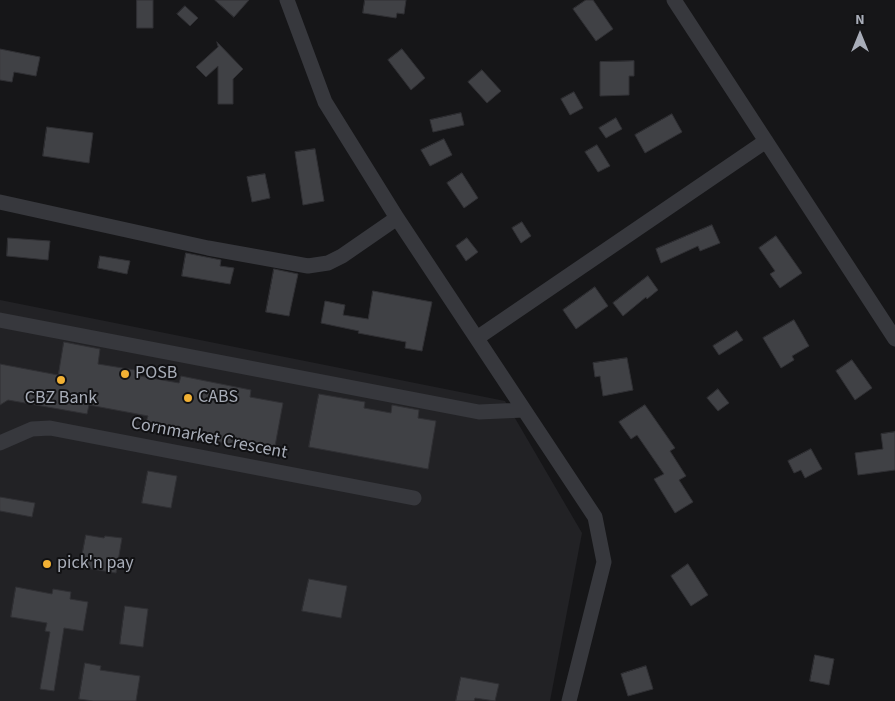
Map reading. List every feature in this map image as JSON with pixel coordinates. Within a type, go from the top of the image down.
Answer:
[{"type":"street","points":[[287,0],[325,102],[397,218],[595,517],[604,562],[570,701]]},
{"type":"street","points":[[674,0],[895,339]]},
{"type":"street","points":[[477,338],[766,140]]},
{"type":"street","points":[[0,202],[208,248],[308,266],[328,263],[342,256],[397,218]]},
{"type":"street","points":[[0,320],[479,412],[524,410]]},
{"type":"street","name":"Cornmarket Crescent","points":[[0,443],[32,429],[50,428],[414,498]]},
{"type":"shaded area","points":[[0,300],[505,401],[582,533],[550,701],[0,701]]},
{"type":"building","points":[[137,0],[153,0],[153,28],[137,28]]},
{"type":"building","points":[[215,0],[249,0],[234,17]]},
{"type":"building","points":[[365,0],[406,0],[404,14],[397,13],[396,18],[363,13]]},
{"type":"building","points":[[586,0],[593,0],[613,29],[596,41],[573,9]]},
{"type":"building","points":[[185,6],[198,18],[190,26],[177,14]]},
{"type":"building","points":[[217,42],[243,69],[233,79],[233,104],[218,104],[218,66],[206,77],[196,67],[218,47]]},
{"type":"building","points":[[0,49],[40,57],[36,76],[14,72],[12,82],[0,80]]},
{"type":"building","points":[[402,49],[425,78],[411,90],[388,60]]},
{"type":"building","points":[[634,61],[634,76],[629,76],[629,95],[600,96],[600,62]]},
{"type":"building","points":[[482,70],[501,91],[487,103],[468,82]]},
{"type":"building","points":[[574,92],[583,108],[570,115],[561,99]]},
{"type":"building","points":[[461,113],[464,125],[433,132],[430,120]]},
{"type":"building","points":[[672,114],[682,132],[645,153],[635,135]]},
{"type":"building","points":[[616,118],[622,129],[606,138],[599,128]]},
{"type":"building","points":[[47,127],[93,133],[89,163],[43,156]]},
{"type":"building","points":[[444,139],[452,155],[430,166],[421,150]]},
{"type":"building","points":[[597,145],[610,166],[598,172],[585,152]]},
{"type":"building","points":[[315,149],[324,201],[303,205],[295,152]]},
{"type":"building","points":[[462,173],[478,198],[464,208],[447,183]]},
{"type":"building","points":[[265,174],[270,198],[252,202],[247,177]]},
{"type":"building","points":[[522,222],[531,236],[521,243],[512,228]]},
{"type":"building","points":[[712,225],[720,243],[700,251],[698,246],[661,263],[656,249]]},
{"type":"building","points":[[776,236],[802,273],[780,288],[770,274],[775,271],[759,248]]},
{"type":"building","points":[[8,238],[50,241],[48,260],[7,256]]},
{"type":"building","points":[[467,238],[478,252],[466,261],[456,246]]},
{"type":"building","points":[[186,253],[221,260],[220,266],[234,268],[230,284],[182,276]]},
{"type":"building","points":[[100,256],[130,261],[127,274],[98,268]]},
{"type":"building","points":[[274,269],[298,274],[289,316],[266,312]]},
{"type":"building","points":[[648,276],[658,290],[647,299],[646,297],[623,316],[613,303]]},
{"type":"building","points":[[595,287],[608,306],[576,329],[563,310]]},
{"type":"building","points":[[373,291],[432,302],[422,351],[405,348],[406,342],[358,333],[359,331],[321,323],[325,301],[345,305],[343,315],[368,319]]},
{"type":"building","points":[[794,320],[809,346],[792,356],[794,360],[781,368],[763,338]]},
{"type":"building","points":[[737,331],[743,340],[719,355],[713,346]]},
{"type":"building","points":[[64,342],[100,349],[98,364],[141,371],[140,376],[179,383],[181,376],[251,390],[250,397],[283,403],[275,446],[242,440],[241,446],[210,440],[211,434],[146,422],[148,416],[89,405],[87,414],[8,400],[0,405],[0,364],[58,375]]},
{"type":"building","points":[[627,358],[633,390],[603,396],[600,376],[595,377],[593,363]]},
{"type":"building","points":[[852,360],[872,388],[855,400],[836,371]]},
{"type":"building","points":[[718,389],[729,403],[718,411],[707,398]]},
{"type":"building","points":[[319,394],[365,402],[364,408],[391,413],[392,405],[419,410],[418,418],[436,421],[428,469],[309,447]]},
{"type":"building","points":[[645,405],[675,448],[670,451],[686,476],[679,480],[693,502],[675,513],[654,479],[664,474],[637,435],[631,439],[619,422]]},
{"type":"building","points":[[895,432],[895,470],[858,475],[855,453],[883,449],[881,434]]},
{"type":"building","points":[[811,449],[822,469],[805,478],[801,470],[794,473],[788,461]]},
{"type":"building","points":[[148,471],[177,476],[171,508],[142,503]]},
{"type":"building","points":[[0,497],[35,503],[32,517],[0,511]]},
{"type":"building","points":[[86,535],[122,538],[116,573],[80,567]]},
{"type":"building","points":[[688,564],[708,595],[691,606],[671,576]]},
{"type":"building","points":[[309,579],[347,586],[341,618],[302,611]]},
{"type":"building","points":[[16,587],[52,594],[53,589],[71,592],[70,599],[88,602],[83,631],[64,628],[54,691],[40,689],[50,632],[45,631],[47,623],[11,617]]},
{"type":"building","points":[[125,606],[148,609],[143,647],[120,644]]},
{"type":"building","points":[[815,655],[834,659],[829,685],[810,681]]},
{"type":"building","points":[[85,663],[101,666],[100,670],[140,676],[136,701],[93,701],[79,699]]},
{"type":"building","points":[[646,666],[653,689],[628,696],[621,674]]},
{"type":"building","points":[[461,677],[499,684],[495,701],[475,698],[474,701],[456,701]]},
{"type":"place","name":"POSB","points":[[125,374]]},
{"type":"place","name":"CBZ Bank","points":[[61,380]]},
{"type":"place","name":"CABS","points":[[188,398]]},
{"type":"place","name":"pick'n pay","points":[[47,564]]}]
